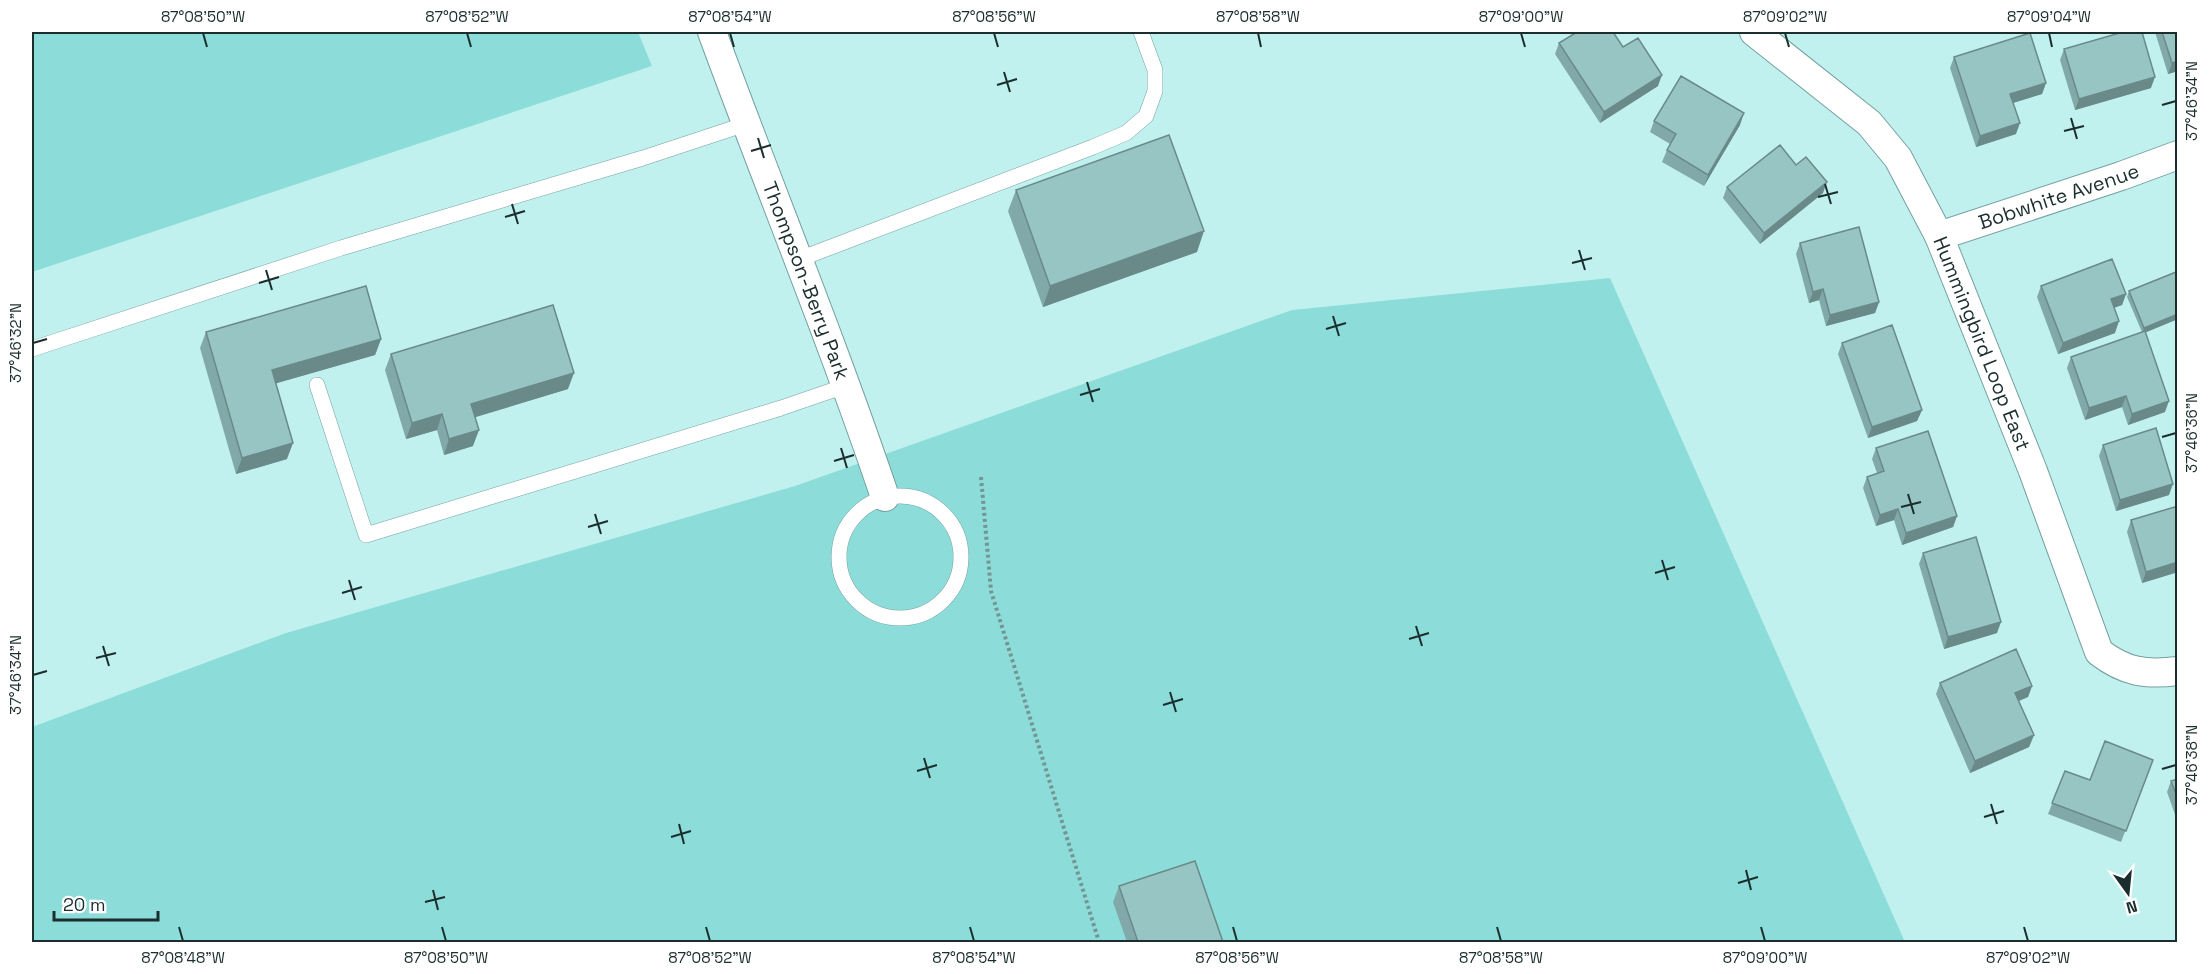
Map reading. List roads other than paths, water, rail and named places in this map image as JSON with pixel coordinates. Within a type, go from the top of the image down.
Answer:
[{"type":"street","name":"Thompson-Berry Park","points":[[712,32],[885,497]]},
{"type":"street","name":"Hummingbird Loop East","points":[[1754,32],[1869,123],[1898,158],[1939,236],[2033,471],[2099,652],[2135,672],[2168,672]]},
{"type":"street","name":"Bobwhite Avenue","points":[[1939,236],[2178,155]]},
{"type":"lane","points":[[797,260],[1126,133],[1146,116],[1155,91],[1155,70],[1141,32]]},
{"type":"lane","points":[[32,349],[341,248],[644,158],[746,124]]},
{"type":"lane","points":[[317,385],[366,535],[781,408],[845,386]]},
{"type":"lane","points":[[906,496],[927,501],[945,513],[957,531],[962,552],[960,573],[951,593],[936,608],[916,617],[897,619],[878,615],[861,605],[848,591],[840,573],[838,553],[843,535],[852,518],[867,505],[885,497],[906,496]]}]
